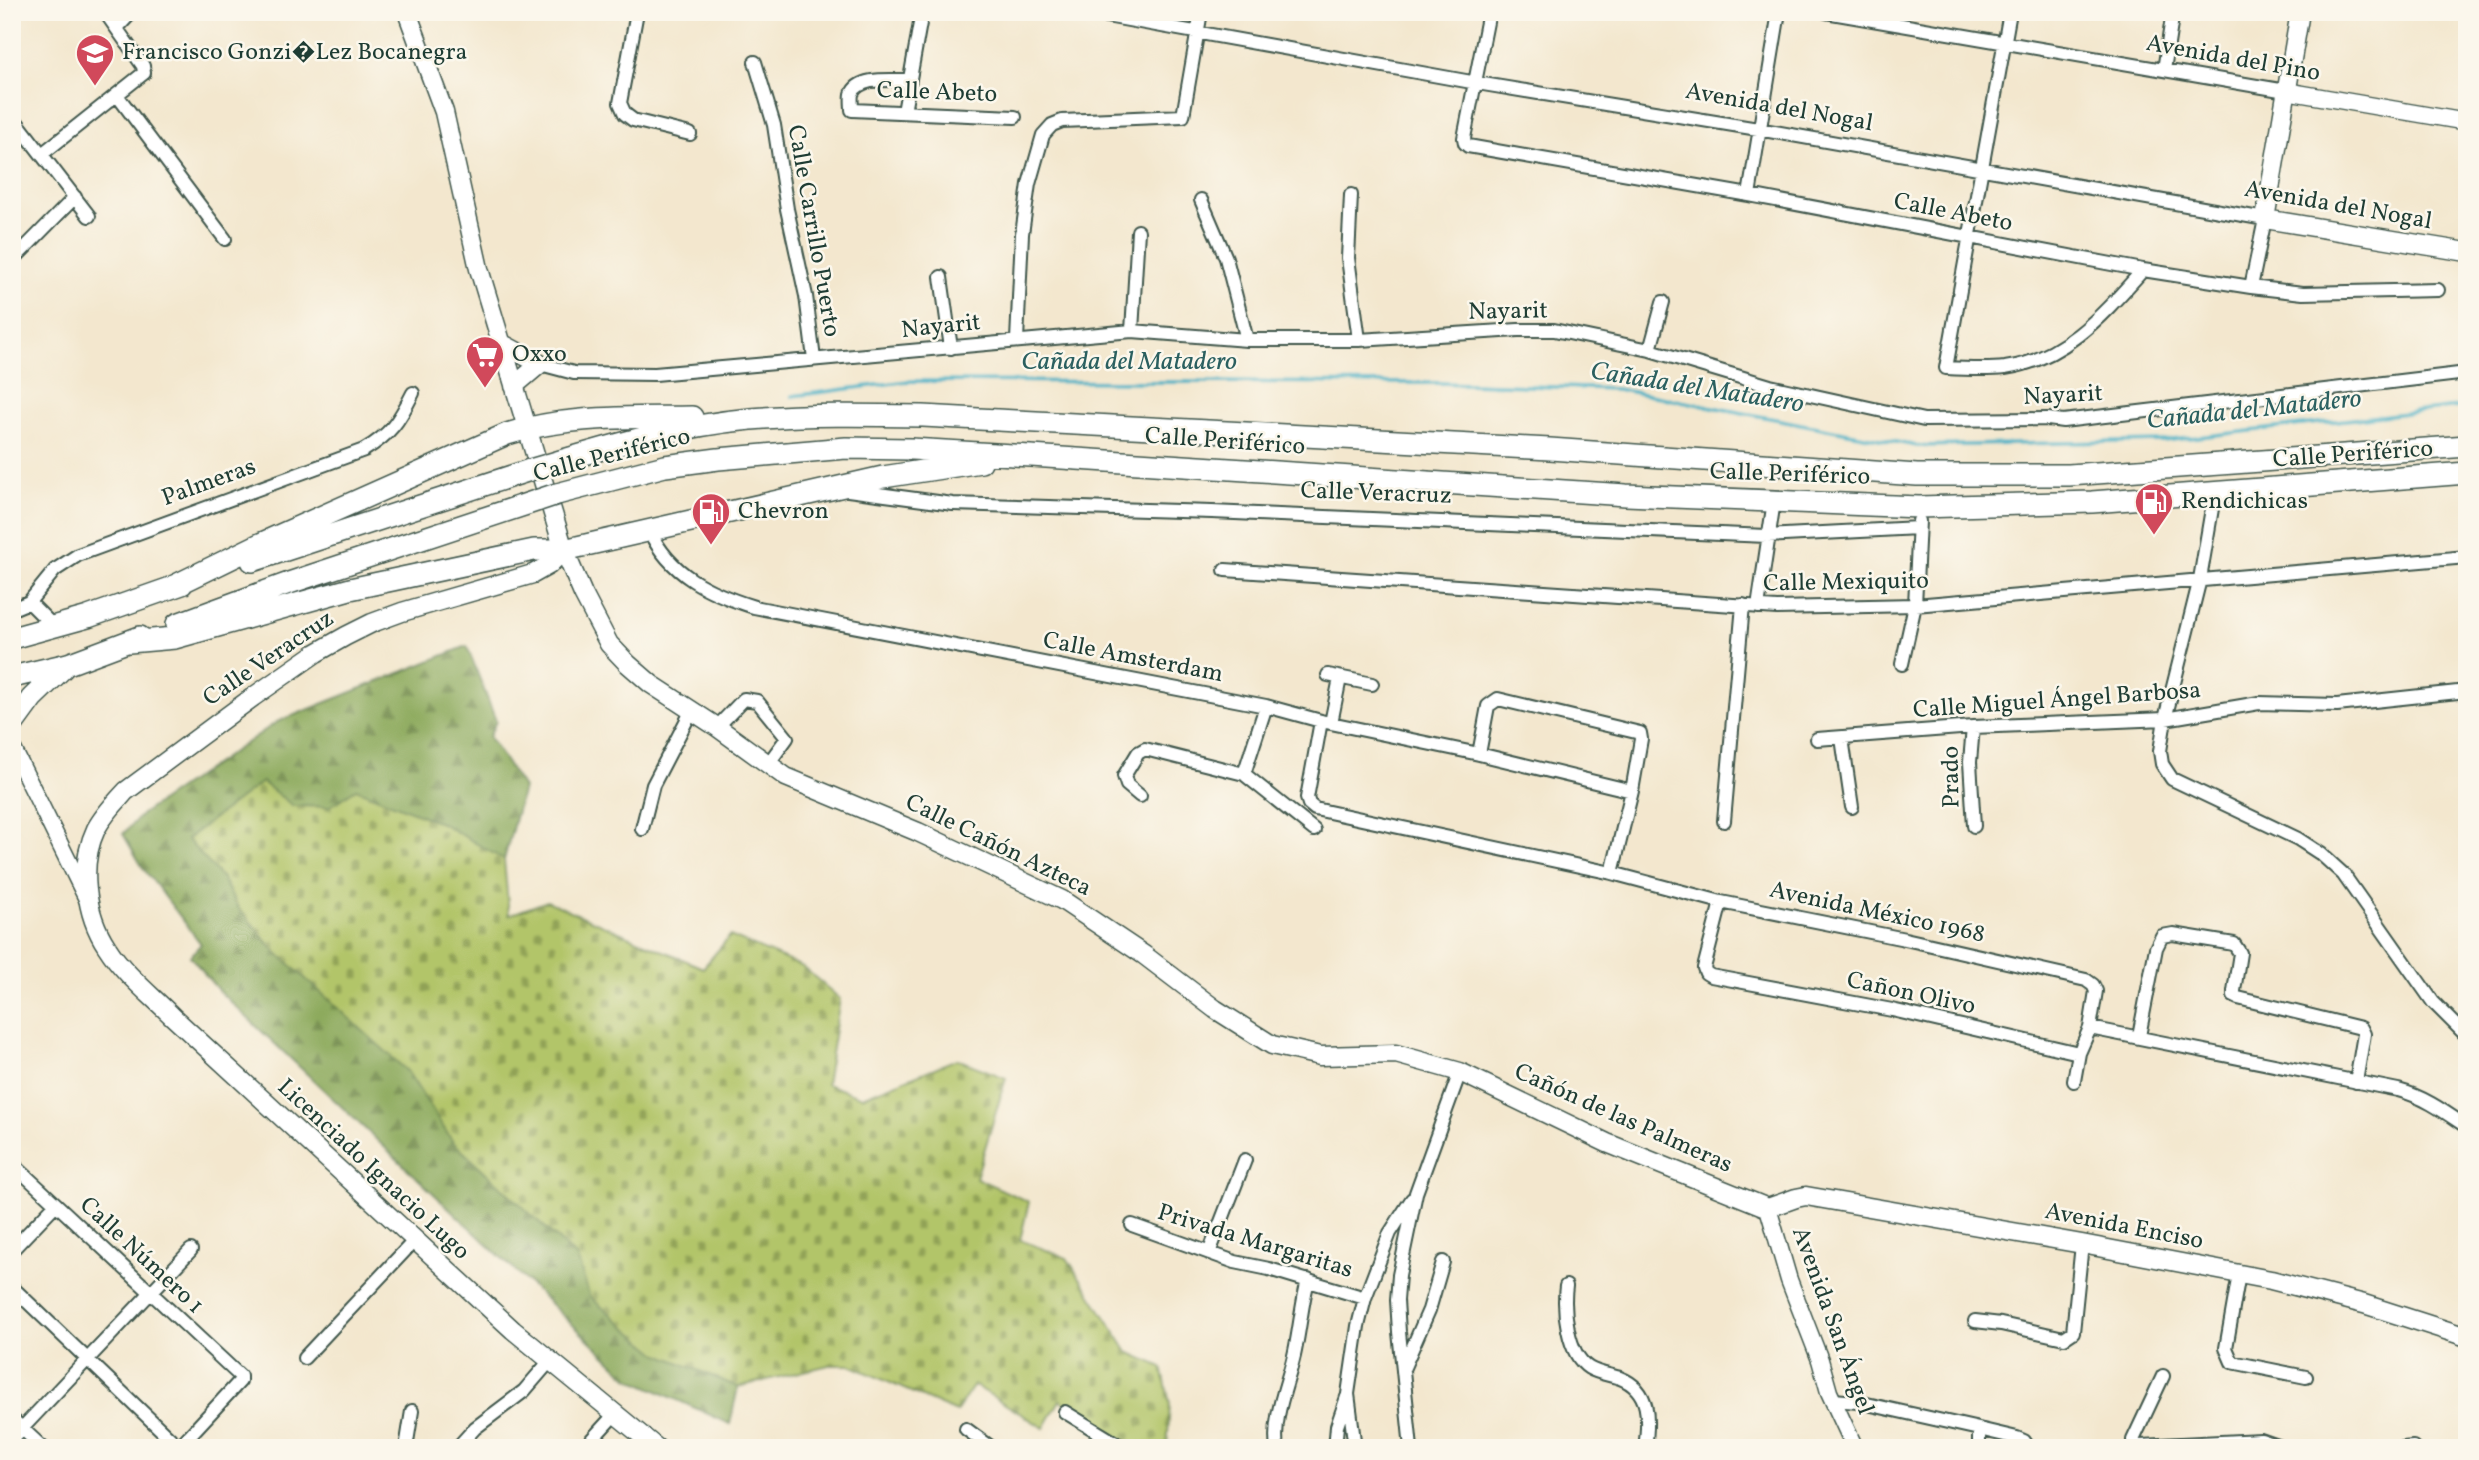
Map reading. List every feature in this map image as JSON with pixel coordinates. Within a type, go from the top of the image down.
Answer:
[{"type":"highway","name":"Calle Periférico","points":[[12,638],[538,467],[664,432],[750,419],[838,415],[923,416],[1550,449],[1917,475],[2069,475],[2467,446]]},
{"type":"highway","points":[[170,588],[260,544],[525,428],[560,421],[601,418],[750,419]]},
{"type":"highway","name":"Calle Periférico","points":[[12,677],[68,664],[302,579],[548,497],[665,466],[807,450],[911,449],[1031,456],[1626,495],[1773,501],[1919,517],[2215,491],[2467,473]]},
{"type":"highway","points":[[129,642],[175,638],[350,589],[534,550],[564,550],[833,488],[936,469],[1031,456]]},
{"type":"highway","points":[[13,723],[43,686],[68,664]]},
{"type":"main road","name":"Calle Cañón Azteca","points":[[407,12],[444,112],[479,268],[525,428],[564,550],[609,643],[628,664],[651,684],[786,777],[918,832],[1062,900],[1144,955],[1215,1009],[1272,1045],[1320,1056],[1396,1054],[1460,1072]]},
{"type":"main road","points":[[2264,219],[2300,12]]},
{"type":"main road","name":"Avenida del Nogal","points":[[2264,219],[2467,252]]},
{"type":"main road","points":[[501,343],[540,364],[514,386]]},
{"type":"main road","name":"Calle Veracruz","points":[[88,901],[89,850],[96,830],[114,803],[126,791],[253,697],[316,653],[372,623],[533,575],[549,565],[564,550]]},
{"type":"main road","name":"Licenciado Ignacio Lugo","points":[[88,901],[106,946],[129,974],[173,1017],[414,1241],[550,1362],[657,1448]]},
{"type":"main road","name":"Cañón de las Palmeras","points":[[1460,1072],[1607,1143],[1768,1208]]},
{"type":"main road","name":"Avenida Enciso","points":[[1768,1208],[1806,1196],[2082,1244],[2239,1274],[2364,1304],[2467,1338]]},
{"type":"street","points":[[42,154],[144,73],[143,66],[105,12]]},
{"type":"street","points":[[117,28],[132,12]]},
{"type":"street","points":[[638,12],[620,103],[625,114],[633,120],[690,134]]},
{"type":"street","points":[[904,112],[922,12]]},
{"type":"street","name":"Avenida del Nogal","points":[[1084,12],[1476,83],[1758,129],[2264,219]]},
{"type":"street","points":[[1017,340],[1022,234],[1029,184],[1043,135],[1052,125],[1062,121],[1183,116],[1201,12]]},
{"type":"street","points":[[1476,83],[1489,12]]},
{"type":"street","points":[[1749,195],[1779,12]]},
{"type":"street","name":"Avenida del Pino","points":[[1826,12],[2467,122]]},
{"type":"street","points":[[2010,12],[1946,368],[2008,368],[2057,351],[2111,305],[2143,270]]},
{"type":"street","points":[[2164,70],[2172,18]]},
{"type":"street","name":"Calle Carrillo Puerto","points":[[755,62],[770,111],[806,296],[814,359]]},
{"type":"street","name":"Calle Abeto","points":[[910,80],[867,82],[858,85],[852,94],[852,110],[1015,117]]},
{"type":"street","name":"Calle Abeto","points":[[1476,83],[1465,143],[1468,146],[1749,195],[2143,270],[2250,287],[2303,293],[2438,290]]},
{"type":"street","points":[[117,95],[225,239]]},
{"type":"street","points":[[14,123],[42,154],[89,216]]},
{"type":"street","points":[[1351,195],[1348,258],[1359,340]]},
{"type":"street","points":[[12,261],[75,197]]},
{"type":"street","points":[[1201,200],[1226,258],[1247,340]]},
{"type":"street","points":[[2250,287],[2264,219]]},
{"type":"street","points":[[1132,331],[1138,231]]},
{"type":"street","points":[[941,277],[951,348]]},
{"type":"street","points":[[1650,350],[1663,302]]},
{"type":"street","name":"Nayarit","points":[[540,364],[574,373],[654,374],[1132,331],[1247,340],[1359,340],[1553,330],[1650,350],[1770,386],[1924,420],[2063,421],[2467,373]]},
{"type":"street","name":"Palmeras","points":[[12,609],[29,602],[55,570],[78,555],[364,450],[391,431],[413,393]]},
{"type":"street","name":"Calle Veracruz","points":[[833,488],[953,504],[1268,514],[1767,536],[1919,517]]},
{"type":"street","points":[[2215,491],[2200,579],[2165,719],[2160,751],[2162,764],[2172,779],[2298,839],[2336,867],[2433,1002],[2467,1036]]},
{"type":"street","points":[[1758,607],[1773,501]]},
{"type":"street","points":[[1902,664],[1915,605],[1919,517]]},
{"type":"street","name":"Calle Amsterdam","points":[[649,530],[664,556],[687,577],[727,599],[754,607],[1266,706],[1632,791]]},
{"type":"street","name":"Calle Mexiquito","points":[[1225,570],[1758,607],[1915,605],[2467,557]]},
{"type":"street","points":[[29,602],[54,626]]},
{"type":"street","points":[[1724,821],[1743,606]]},
{"type":"street","name":"Avenida México 1968","points":[[1372,684],[1334,676],[1326,722],[1307,798],[1315,809],[1612,873],[1721,902],[1905,939],[2086,980],[2093,985],[2096,992],[2090,1028]]},
{"type":"street","name":"Calle Miguel Ángel Barbosa","points":[[1817,739],[1973,727],[2165,719],[2259,703],[2337,705],[2467,691]]},
{"type":"street","points":[[717,727],[744,699],[757,701],[787,738],[768,764]]},
{"type":"street","points":[[1479,754],[1488,706],[1498,699],[1640,733],[1642,739],[1632,791],[1612,873]]},
{"type":"street","points":[[1244,774],[1266,706]]},
{"type":"street","points":[[642,829],[649,794],[692,710]]},
{"type":"street","name":"Prado","points":[[1973,727],[1970,762],[1974,826]]},
{"type":"street","points":[[1842,738],[1852,807]]},
{"type":"street","points":[[12,747],[88,901]]},
{"type":"street","points":[[1140,796],[1127,785],[1125,776],[1141,749],[1244,774],[1314,831]]},
{"type":"street","name":"Cañon Olivo","points":[[1721,902],[1704,968],[1711,976],[1892,1010],[2079,1053]]},
{"type":"street","points":[[2139,1036],[2156,948],[2162,936],[2173,934],[2234,944],[2240,953],[2234,996],[2361,1028],[2364,1034],[2356,1082]]},
{"type":"street","points":[[2074,1081],[2079,1053],[2090,1028],[2414,1094],[2467,1127]]},
{"type":"street","points":[[1411,1448],[1397,1300],[1399,1275],[1416,1194],[1460,1072]]},
{"type":"street","points":[[1209,1253],[1245,1160]]},
{"type":"street","name":"Calle Número 1","points":[[12,1163],[241,1379],[179,1447]]},
{"type":"street","points":[[1335,1448],[1337,1426],[1348,1394],[1365,1298],[1390,1233],[1416,1194]]},
{"type":"street","points":[[12,1250],[55,1205]]},
{"type":"street","name":"Avenida San Ángel","points":[[1768,1208],[1789,1280],[1833,1400],[1855,1448]]},
{"type":"street","name":"Privada Margaritas","points":[[1132,1225],[1235,1262],[1269,1269],[1365,1298]]},
{"type":"street","points":[[304,1358],[414,1241]]},
{"type":"street","points":[[1975,1321],[2064,1338],[2069,1336],[2073,1332],[2082,1244]]},
{"type":"street","points":[[12,1439],[191,1250]]},
{"type":"street","points":[[1404,1367],[1429,1310],[1443,1262]]},
{"type":"street","points":[[2239,1274],[2225,1348],[2228,1356],[2232,1362],[2306,1377]]},
{"type":"street","points":[[1277,1448],[1281,1405],[1295,1351],[1302,1301],[1308,1280]]},
{"type":"street","points":[[1566,1286],[1564,1306],[1567,1324],[1580,1358],[1588,1367],[1623,1379],[1642,1396],[1647,1407],[1644,1448]]},
{"type":"street","points":[[12,1287],[179,1447]]},
{"type":"street","points":[[457,1448],[475,1428],[524,1391],[550,1362]]},
{"type":"street","points":[[2163,1376],[2133,1440],[2134,1445],[2259,1444],[2284,1448]]},
{"type":"street","points":[[1348,1394],[1355,1448]]},
{"type":"street","points":[[1833,1400],[1858,1402],[2017,1438],[2024,1441],[2029,1448]]},
{"type":"street","points":[[406,1448],[411,1412]]},
{"type":"street","points":[[1065,1412],[1124,1448]]},
{"type":"street","points":[[584,1448],[615,1414]]},
{"type":"street","points":[[12,1419],[43,1448]]},
{"type":"street","points":[[966,1429],[992,1448]]},
{"type":"street","points":[[1979,1429],[1979,1448]]},
{"type":"green space","points":[[467,646],[496,721],[489,737],[523,788],[504,860],[443,824],[356,789],[329,807],[293,806],[262,782],[187,839],[222,878],[239,909],[407,1071],[453,1142],[577,1257],[590,1297],[657,1353],[738,1387],[730,1424],[629,1378],[218,990],[190,956],[201,944],[143,868],[123,834],[142,814],[277,722]]},
{"type":"green space","points":[[262,782],[293,806],[329,807],[356,789],[443,824],[504,860],[509,915],[547,901],[703,968],[730,936],[803,967],[840,999],[826,1084],[862,1097],[957,1059],[1006,1078],[976,1178],[1029,1202],[1020,1240],[1067,1258],[1128,1352],[1162,1367],[1170,1404],[1167,1448],[1135,1448],[1060,1400],[1044,1428],[974,1385],[956,1412],[850,1365],[829,1365],[738,1387],[657,1353],[590,1297],[577,1257],[453,1142],[407,1071],[273,949],[239,909],[222,878],[187,839]]},
{"type":"waterway","name":"Cañada del Matadero","points":[[792,396],[909,381],[1438,383],[1617,389],[1917,446],[2163,441],[2467,406]]},
{"type":"place","name":"Francisco Gonzi�Lez Bocanegra","points":[[95,87]]},
{"type":"place","name":"Oxxo","points":[[485,389]]},
{"type":"place","name":"Rendichicas","points":[[2154,536]]},
{"type":"place","name":"Chevron","points":[[711,546]]}]
